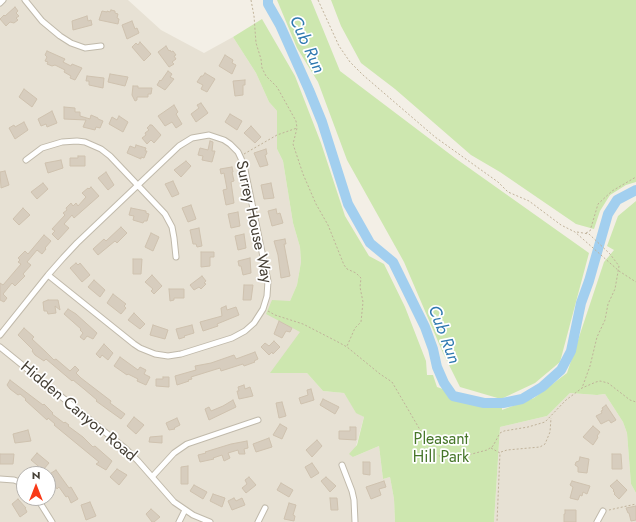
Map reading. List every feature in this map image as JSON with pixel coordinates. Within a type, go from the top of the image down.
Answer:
[{"type":"street","points":[[0,3],[3,0]]},
{"type":"street","points":[[25,0],[42,21],[71,43],[85,48],[101,46]]},
{"type":"street","name":"Surrey House Way","points":[[0,335],[48,275],[77,243],[178,146],[192,138],[205,135],[218,137],[230,144],[241,156],[268,281],[267,296],[263,309],[254,323],[238,336],[181,354],[161,356],[148,352],[140,348],[48,275]]},
{"type":"street","points":[[26,160],[42,148],[55,143],[70,141],[84,142],[96,146],[105,152],[161,208],[168,219],[174,238],[176,257]]},
{"type":"street","name":"Hidden Canyon Road","points":[[0,347],[126,449],[174,502],[185,510],[210,522]]},
{"type":"street","points":[[152,477],[172,456],[187,444],[258,420]]},
{"type":"street","points":[[342,466],[352,491],[355,522]]},
{"type":"street","points":[[0,479],[16,481]]},
{"type":"street","points":[[42,506],[52,522]]},
{"type":"street","points":[[258,522],[266,508]]},
{"type":"street","points":[[179,522],[185,510]]},
{"type":"street","points":[[597,522],[603,511]]},
{"type":"path","points":[[251,0],[256,43],[262,68],[266,76],[277,87],[296,121],[297,128],[292,144],[316,204],[328,225],[344,264],[347,269],[356,273],[361,278],[360,287],[363,302],[361,322],[355,328],[347,347]]},
{"type":"path","points":[[318,0],[339,46],[350,62],[363,75],[435,137],[498,182],[508,192],[529,201],[556,221],[575,232],[619,271],[636,282]]},
{"type":"path","points":[[241,156],[277,135],[297,128]]},
{"type":"path","points":[[585,234],[590,231],[598,204],[612,191],[636,177]]},
{"type":"path","points":[[575,232],[589,234],[618,262],[619,266],[615,289],[608,304],[605,320],[597,338],[590,366],[582,388]]},
{"type":"path","points":[[263,309],[280,317],[303,324],[347,347],[368,365],[392,382],[433,452],[437,456],[448,459],[453,459],[491,448],[500,433],[504,431],[545,422],[566,400],[582,388],[600,381],[614,387],[630,400],[636,402]]},
{"type":"path","points":[[500,453],[507,450],[540,447],[545,444],[550,432],[551,417]]},
{"type":"path","points":[[491,448],[500,453]]},
{"type":"path","points":[[497,522],[500,453]]},
{"type":"path","points":[[603,511],[636,504]]},
{"type":"shaded area","points":[[0,0],[128,0],[161,30],[204,53],[233,37],[256,73],[269,102],[277,111],[277,149],[283,161],[293,223],[300,247],[301,262],[297,285],[290,301],[300,332],[307,373],[323,391],[344,393],[356,412],[364,417],[353,457],[379,446],[383,479],[390,477],[394,499],[395,522],[0,522]]},
{"type":"shaded area","points":[[570,393],[597,395],[605,394],[623,422],[627,433],[631,484],[636,493],[636,522],[494,522],[500,427],[547,416]]},
{"type":"green space","points":[[277,0],[311,0],[340,71],[455,158],[589,253],[560,362],[535,383],[501,399],[460,387],[443,353],[404,262],[347,160],[318,82],[297,48]]},
{"type":"green space","points":[[331,0],[636,0],[636,182],[626,185],[610,195],[600,211],[594,229],[576,224],[500,172],[471,155],[395,89],[361,63],[341,26]]},
{"type":"green space","name":"Pleasant Hill Park","points":[[262,19],[295,76],[321,143],[345,216],[369,256],[384,264],[405,307],[426,361],[427,375],[433,375],[437,387],[495,407],[502,405],[502,410],[534,398],[567,373],[604,262],[614,250],[607,246],[618,216],[636,201],[636,493],[631,484],[627,433],[623,422],[605,394],[597,395],[570,393],[547,416],[500,427],[494,522],[395,522],[394,499],[390,477],[383,479],[379,446],[353,457],[349,454],[357,445],[364,417],[356,413],[344,393],[323,391],[307,373],[270,373],[300,332],[266,314],[272,300],[290,301],[297,285],[301,262],[300,247],[293,223],[283,161],[277,149],[277,111],[269,102],[256,73],[233,37]]},
{"type":"building","points":[[15,7],[18,11],[16,13],[19,16],[16,18],[18,20],[14,23],[10,22],[6,26],[0,19]]},
{"type":"building","points":[[111,10],[118,14],[118,24],[99,20],[102,11],[110,12]]},
{"type":"building","points":[[87,16],[88,21],[91,20],[92,25],[73,30],[72,21]]},
{"type":"building","points":[[132,21],[135,29],[137,28],[139,33],[127,39],[122,25]]},
{"type":"building","points":[[140,42],[151,54],[144,61],[132,47],[136,43],[138,45]]},
{"type":"building","points":[[166,46],[169,51],[173,51],[176,55],[174,56],[176,59],[172,62],[174,64],[169,67],[158,52]]},
{"type":"building","points":[[47,51],[65,59],[63,62],[71,66],[72,64],[82,68],[75,80],[70,78],[71,76],[64,72],[65,70],[55,65],[52,66],[47,64],[48,62],[45,61],[47,57],[45,55]]},
{"type":"building","points":[[225,55],[233,60],[232,63],[236,65],[232,74],[219,66]]},
{"type":"building","points":[[168,71],[172,74],[170,77],[174,79],[165,90],[157,85]]},
{"type":"building","points":[[205,73],[215,79],[207,92],[201,89],[203,85],[197,82]]},
{"type":"building","points":[[110,74],[128,77],[125,86],[108,82]]},
{"type":"building","points":[[87,76],[104,78],[103,88],[89,85],[89,81],[86,81]]},
{"type":"building","points":[[245,80],[245,85],[243,85],[243,95],[235,96],[233,81]]},
{"type":"building","points":[[133,86],[138,86],[138,88],[152,88],[151,94],[148,94],[148,97],[137,97],[137,100],[135,101],[132,95]]},
{"type":"building","points":[[24,89],[37,99],[32,107],[19,97]]},
{"type":"building","points":[[201,103],[208,113],[196,122],[191,114],[199,108],[197,105]]},
{"type":"building","points":[[174,105],[178,112],[176,114],[182,124],[176,128],[172,122],[165,126],[158,116]]},
{"type":"building","points":[[64,107],[75,108],[75,112],[80,112],[80,116],[90,119],[91,115],[98,118],[103,121],[100,128],[96,127],[95,130],[83,127],[86,120],[64,119]]},
{"type":"building","points":[[52,111],[57,123],[47,127],[46,124],[41,126],[38,119]]},
{"type":"building","points":[[230,114],[242,121],[237,130],[225,122]]},
{"type":"building","points":[[119,116],[128,122],[123,132],[109,124],[112,117],[117,120]]},
{"type":"building","points":[[24,122],[28,130],[15,139],[9,128],[14,125],[15,127]]},
{"type":"building","points":[[152,125],[161,135],[154,143],[151,140],[147,144],[142,138],[146,135],[145,133],[149,130],[147,128]]},
{"type":"building","points":[[251,126],[261,137],[255,143],[244,133]]},
{"type":"building","points":[[210,141],[213,142],[212,151],[215,151],[212,162],[202,160],[203,156],[198,155],[200,148],[208,150]]},
{"type":"building","points":[[136,145],[146,148],[145,151],[147,151],[144,158],[141,157],[141,159],[127,153],[130,146],[135,148]]},
{"type":"building","points":[[266,149],[267,154],[265,155],[268,165],[260,167],[254,153]]},
{"type":"building","points":[[78,156],[85,156],[85,166],[70,166],[70,158],[78,158]]},
{"type":"building","points":[[61,160],[63,168],[48,173],[45,163]]},
{"type":"building","points":[[186,161],[191,166],[181,177],[174,170]]},
{"type":"building","points":[[232,167],[234,181],[231,182],[234,203],[226,205],[223,190],[227,189],[224,173],[221,174],[220,169]]},
{"type":"building","points":[[5,171],[9,185],[1,188],[0,172]]},
{"type":"building","points":[[106,172],[114,185],[108,190],[98,178]]},
{"type":"building","points":[[173,181],[179,194],[172,197],[165,184]]},
{"type":"building","points":[[43,183],[48,189],[37,199],[31,192]]},
{"type":"building","points":[[271,183],[274,198],[264,199],[261,185]]},
{"type":"building","points":[[91,187],[99,196],[74,218],[72,215],[64,224],[69,228],[58,240],[52,234],[55,231],[52,229],[65,215],[63,213],[67,210],[66,208],[71,203],[73,206],[76,203],[78,206],[86,197],[82,193]]},
{"type":"building","points":[[191,205],[196,219],[188,222],[182,208]]},
{"type":"building","points":[[23,208],[30,215],[19,225],[13,219]]},
{"type":"building","points":[[131,208],[146,211],[146,213],[149,214],[147,221],[144,221],[143,223],[133,220],[134,216],[129,215]]},
{"type":"building","points":[[276,209],[277,214],[280,213],[283,223],[272,226],[268,211]]},
{"type":"building","points":[[238,212],[240,226],[231,228],[228,214]]},
{"type":"building","points":[[121,227],[127,233],[117,243],[115,241],[98,255],[93,249],[104,239],[106,241]]},
{"type":"building","points":[[199,228],[202,246],[197,247],[196,244],[193,244],[190,230]]},
{"type":"building","points":[[151,233],[159,237],[153,251],[145,247]]},
{"type":"building","points":[[244,234],[246,248],[238,250],[235,236]]},
{"type":"building","points":[[44,235],[51,241],[45,248],[46,249],[42,254],[37,250],[27,262],[31,265],[23,274],[25,276],[15,286],[12,283],[3,294],[7,298],[4,302],[0,300],[0,283],[3,285],[21,264],[18,262],[20,260],[18,258],[25,251],[28,254]]},
{"type":"building","points":[[285,239],[286,244],[284,244],[290,276],[281,278],[278,255],[274,241]]},
{"type":"building","points":[[201,252],[214,252],[214,257],[210,257],[210,266],[201,267]]},
{"type":"building","points":[[250,258],[251,273],[243,275],[238,261]]},
{"type":"building","points":[[133,259],[142,259],[141,274],[133,274]]},
{"type":"building","points":[[76,263],[78,265],[80,263],[90,275],[82,282],[70,268]]},
{"type":"building","points":[[152,275],[162,286],[154,294],[151,291],[153,289],[145,282]]},
{"type":"building","points":[[202,276],[206,281],[204,283],[206,284],[201,289],[199,287],[194,290],[190,285]]},
{"type":"building","points":[[94,280],[105,290],[100,297],[88,287]]},
{"type":"building","points":[[244,285],[253,285],[251,300],[243,300]]},
{"type":"building","points":[[169,289],[184,289],[184,298],[174,298],[174,300],[170,301]]},
{"type":"building","points":[[113,294],[126,304],[124,306],[126,308],[121,314],[107,303]]},
{"type":"building","points":[[48,300],[58,300],[60,310],[55,306],[56,313],[48,314],[47,311],[44,311],[43,302]]},
{"type":"building","points":[[226,306],[227,310],[236,307],[239,315],[217,324],[218,326],[203,331],[200,322],[222,316],[221,308]]},
{"type":"building","points":[[68,309],[76,314],[97,333],[93,339],[87,336],[84,340],[80,337],[83,333],[80,330],[81,329],[64,314]]},
{"type":"building","points":[[134,313],[145,324],[140,329],[128,320]]},
{"type":"building","points":[[279,321],[292,328],[290,332],[286,331],[282,338],[274,334]]},
{"type":"building","points":[[153,325],[168,330],[165,339],[150,335]]},
{"type":"building","points":[[192,325],[194,333],[179,339],[176,329]]},
{"type":"building","points":[[24,328],[34,337],[32,339],[54,360],[56,359],[70,371],[75,366],[79,370],[76,373],[81,378],[125,414],[121,419],[96,401],[97,400],[84,389],[46,359],[44,361],[35,355],[32,351],[33,350],[18,335]]},
{"type":"building","points":[[274,341],[280,347],[273,354],[272,352],[269,355],[261,347],[265,343],[269,346]]},
{"type":"building","points":[[104,344],[113,353],[108,360],[102,355],[100,358],[96,354]]},
{"type":"building","points":[[255,352],[258,359],[254,361],[255,362],[221,371],[220,368],[191,377],[192,379],[188,380],[189,381],[177,385],[175,376],[196,370],[195,366],[211,363],[234,355],[236,359]]},
{"type":"building","points":[[120,357],[138,370],[140,367],[146,370],[144,374],[150,377],[146,385],[114,366]]},
{"type":"building","points":[[163,377],[169,377],[169,387],[156,386],[156,379],[163,379]]},
{"type":"building","points":[[10,380],[43,405],[44,404],[53,413],[52,414],[69,425],[68,426],[83,437],[93,447],[95,446],[112,461],[106,470],[96,464],[99,462],[54,425],[55,424],[48,418],[47,420],[25,400],[26,399],[10,389],[7,385]]},
{"type":"building","points":[[244,385],[245,389],[250,387],[253,396],[239,399],[237,391],[239,391],[238,387]]},
{"type":"building","points":[[311,389],[314,400],[301,404],[299,398],[308,395],[307,390]]},
{"type":"building","points":[[323,399],[339,407],[335,414],[320,405]]},
{"type":"building","points":[[233,400],[236,407],[209,420],[205,409],[209,407],[211,411]]},
{"type":"building","points":[[282,402],[286,416],[279,418],[276,403]]},
{"type":"building","points":[[606,405],[616,420],[611,423],[609,420],[601,424],[596,416],[602,413],[602,408]]},
{"type":"building","points":[[134,417],[144,425],[136,434],[127,426]]},
{"type":"building","points":[[177,418],[180,425],[174,428],[175,429],[169,430],[166,423]]},
{"type":"building","points":[[280,424],[287,428],[282,439],[273,435]]},
{"type":"building","points":[[593,426],[600,432],[593,445],[583,437]]},
{"type":"building","points":[[350,427],[356,427],[356,440],[339,439],[339,431],[350,431]]},
{"type":"building","points":[[28,430],[31,441],[15,443],[13,434]]},
{"type":"building","points":[[162,436],[162,443],[149,442],[150,437]]},
{"type":"building","points":[[269,438],[272,447],[256,452],[253,444]]},
{"type":"building","points":[[317,440],[322,446],[312,457],[306,450]]},
{"type":"building","points":[[247,441],[248,448],[244,449],[245,454],[239,454],[238,450],[228,453],[230,458],[224,461],[222,455],[213,458],[214,459],[200,462],[198,455],[231,444]]},
{"type":"building","points":[[37,453],[49,463],[46,466],[38,466],[31,460]]},
{"type":"building","points":[[0,454],[14,454],[13,464],[0,464]]},
{"type":"building","points":[[612,454],[621,454],[622,469],[612,469]]},
{"type":"building","points":[[580,457],[589,459],[587,473],[578,472],[578,467],[575,465],[576,462],[579,461]]},
{"type":"building","points":[[363,462],[370,462],[370,475],[363,474]]},
{"type":"building","points":[[312,463],[319,473],[311,478],[305,467]]},
{"type":"building","points":[[188,466],[188,484],[181,484],[181,467]]},
{"type":"building","points":[[117,469],[127,475],[119,485],[110,477]]},
{"type":"building","points":[[56,470],[69,488],[71,487],[78,499],[71,503],[68,496],[66,497],[59,487],[57,489]]},
{"type":"building","points":[[249,477],[256,485],[246,493],[242,488],[247,484],[245,480]]},
{"type":"building","points":[[326,477],[336,486],[330,492],[321,481]]},
{"type":"building","points":[[617,480],[627,490],[619,499],[614,494],[614,490],[610,486]]},
{"type":"building","points":[[384,481],[386,487],[379,489],[381,495],[371,499],[366,487]]},
{"type":"building","points":[[572,481],[590,486],[587,494],[583,492],[582,496],[580,495],[578,500],[570,498],[573,487],[570,485]]},
{"type":"building","points":[[281,483],[293,490],[289,497],[277,490]]},
{"type":"building","points":[[194,485],[207,492],[203,499],[190,491]]},
{"type":"building","points":[[213,494],[225,498],[222,507],[210,501]]},
{"type":"building","points":[[234,498],[236,501],[242,498],[245,505],[232,510],[228,501]]},
{"type":"building","points":[[330,498],[337,498],[338,510],[331,510]]},
{"type":"building","points":[[16,501],[16,506],[24,506],[27,512],[20,517],[12,504]]},
{"type":"building","points":[[90,502],[96,516],[86,520],[81,505]]},
{"type":"building","points":[[289,503],[296,505],[293,515],[295,516],[294,521],[284,519]]},
{"type":"building","points":[[636,506],[636,520],[631,521],[626,508]]},
{"type":"building","points":[[151,509],[160,517],[154,522],[152,522],[146,514]]},
{"type":"building","points":[[565,510],[576,510],[576,522],[564,522]]},
{"type":"waterway","name":"Cub Run","points":[[268,0],[268,4],[280,25],[322,122],[348,204],[370,243],[393,262],[425,327],[433,349],[437,367],[444,383],[453,396],[484,403],[503,403],[522,399],[542,387],[561,370],[571,351],[581,303],[589,281],[608,214],[617,200],[636,190]]}]
